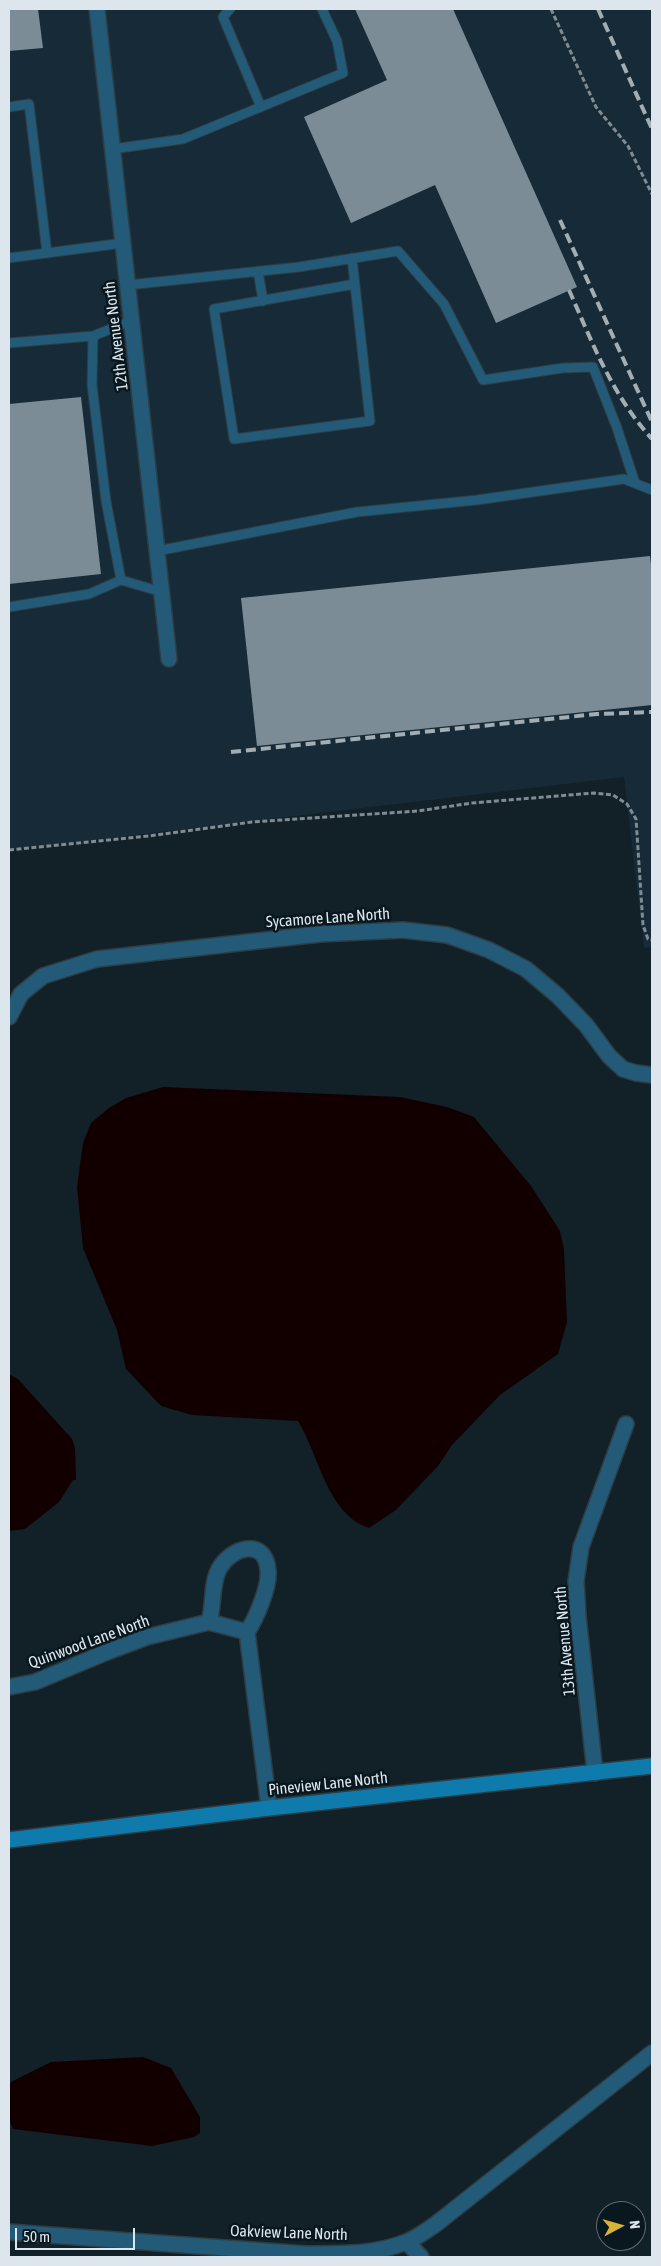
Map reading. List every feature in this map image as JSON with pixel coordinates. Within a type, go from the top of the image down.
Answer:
[{"type":"street","name":"12th Avenue North","points":[[97,9],[133,320],[169,659]]},
{"type":"street","name":"Sycamore Lane North","points":[[9,1017],[21,994],[44,976],[96,959],[320,934],[403,930],[447,935],[489,950],[526,970],[558,996],[586,1025],[609,1056],[623,1068],[636,1074],[652,1075]]},
{"type":"street","name":"13th Avenue North","points":[[595,1772],[576,1581],[581,1547],[626,1424]]},
{"type":"street","points":[[209,1622],[219,1569],[237,1552],[247,1548],[257,1550],[265,1558],[268,1570],[267,1581],[257,1611],[247,1632],[269,1808]]},
{"type":"street","name":"Quinwood Lane North","points":[[9,1687],[35,1682],[147,1637],[209,1622],[247,1632]]},
{"type":"street","name":"Pineview Lane North","points":[[9,1840],[269,1808],[652,1766]]},
{"type":"street","name":"Oakview Lane North","points":[[9,2232],[306,2254],[346,2254],[382,2249],[407,2242],[436,2224],[652,2053]]},
{"type":"street","points":[[407,2242],[421,2257]]},
{"type":"lane","points":[[230,9],[223,17],[261,107]]},
{"type":"lane","points":[[113,149],[183,139],[343,73],[337,41],[322,9]]},
{"type":"lane","points":[[9,107],[29,104],[47,253]]},
{"type":"lane","points":[[9,258],[123,242]]},
{"type":"lane","points":[[128,285],[258,271],[398,250],[444,304],[483,380],[563,368],[592,367],[617,428],[635,483]]},
{"type":"lane","points":[[352,258],[355,284],[370,421],[234,439],[214,309],[355,284]]},
{"type":"lane","points":[[258,271],[263,301]]},
{"type":"lane","points":[[9,343],[93,336],[133,320]]},
{"type":"lane","points":[[93,336],[92,385],[106,501],[121,580]]},
{"type":"lane","points":[[157,551],[237,537],[357,512],[477,500],[624,479],[652,490]]},
{"type":"lane","points":[[9,607],[89,594],[121,580],[162,592]]},
{"type":"path","points":[[551,9],[596,107],[631,151],[652,194]]},
{"type":"path","points":[[9,850],[148,836],[252,822],[418,812],[472,802],[594,794],[612,795],[627,804],[636,819],[643,925],[648,939],[652,940]]},
{"type":"shaded area","points":[[9,9],[652,9],[652,947],[644,948],[624,777],[9,850]]},
{"type":"shaded area","points":[[163,1087],[400,1097],[447,1107],[474,1117],[531,1186],[560,1231],[564,1249],[567,1322],[558,1354],[500,1395],[452,1445],[438,1466],[396,1510],[369,1528],[355,1521],[343,1510],[334,1497],[298,1421],[192,1415],[161,1406],[126,1369],[117,1330],[83,1248],[77,1187],[83,1143],[91,1123],[109,1108],[126,1098]]},
{"type":"shaded area","points":[[9,1374],[18,1379],[72,1439],[75,1448],[76,1480],[73,1480],[59,1502],[25,1529],[9,1531]]},
{"type":"shaded area","points":[[143,2057],[171,2068],[200,2117],[200,2133],[194,2137],[152,2146],[13,2129],[9,2120],[9,2085],[11,2082],[51,2062]]},
{"type":"building","points":[[9,9],[38,9],[43,48],[9,51]]},
{"type":"building","points":[[355,9],[453,9],[577,287],[496,323],[435,185],[351,223],[304,117],[387,80]]},
{"type":"building","points":[[81,397],[101,574],[9,584],[9,404]]},
{"type":"building","points":[[650,556],[652,574],[652,705],[257,746],[241,598]]},
{"type":"railway","points":[[598,9],[652,129]]},
{"type":"railway","points":[[560,220],[652,422]]},
{"type":"railway","points":[[569,290],[614,387],[652,439]]},
{"type":"railway","points":[[231,752],[597,714],[652,712]]}]
